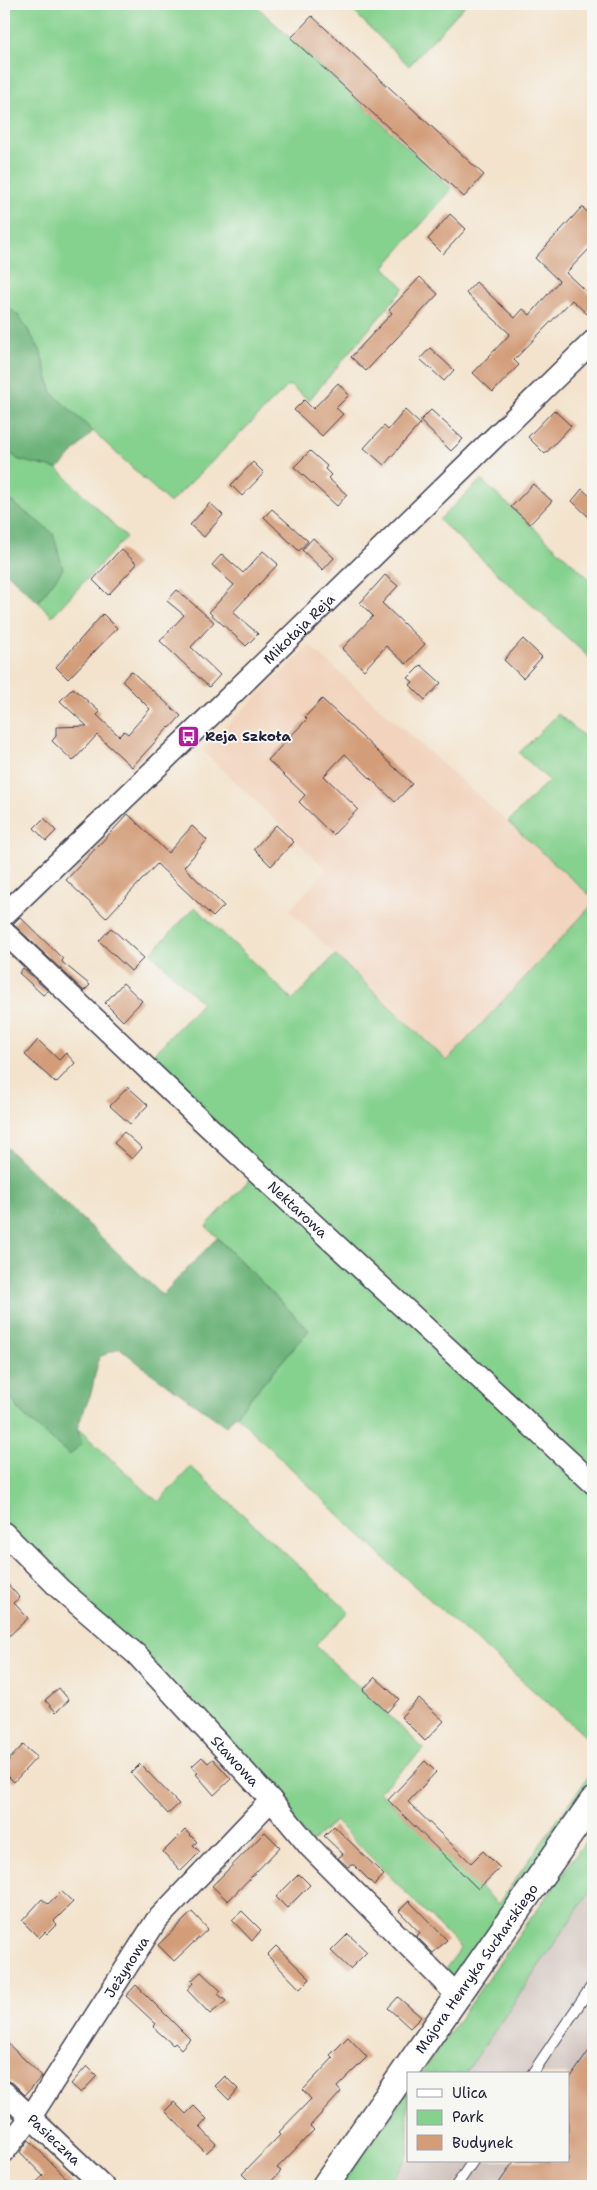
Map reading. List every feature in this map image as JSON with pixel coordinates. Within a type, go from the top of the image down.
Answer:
[{"type":"street","name":"Mikołaja Reja","points":[[4,918],[593,340]]},
{"type":"street","name":"Nektarowa","points":[[4,918],[199,1118],[593,1483]]},
{"type":"street","name":"Stawowa","points":[[4,1533],[60,1589],[137,1655],[272,1800],[310,1847],[458,1996]]},
{"type":"street","name":"Jeżynowa","points":[[4,2152],[30,2118],[156,1921],[272,1800]]},
{"type":"street","name":"Majora Henryka Sucharskiego","points":[[325,2186],[593,1800]]},
{"type":"street","name":"Pasieczna","points":[[4,2092],[103,2186]]},
{"type":"lane","points":[[533,2072],[593,1984]]},
{"type":"lane","points":[[456,2186],[472,2162]]},
{"type":"shaded area","points":[[309,645],[593,898],[593,904],[447,1062],[289,910],[327,870],[202,750]]},
{"type":"shaded area","points":[[593,1887],[593,2186],[387,2186],[407,2157],[407,2162],[570,2162],[570,2072],[466,2072]]},
{"type":"green space","points":[[4,4],[254,4],[452,189],[384,267],[404,288],[309,400],[289,385],[170,503],[52,393],[40,350],[20,317],[4,304],[4,108],[9,100],[9,84],[4,88]]},
{"type":"green space","points":[[346,4],[466,4],[409,66]]},
{"type":"green space","points":[[4,304],[20,317],[40,350],[52,393],[93,431],[58,469],[19,460],[4,448]]},
{"type":"green space","points":[[4,448],[19,460],[58,469],[126,537],[52,616],[38,602],[63,568],[27,516],[4,496]]},
{"type":"green space","points":[[481,480],[593,582],[593,661],[439,520]]},
{"type":"green space","points":[[4,496],[53,533],[63,569],[38,602],[4,570]]},
{"type":"green space","points":[[558,714],[593,744],[593,898],[508,822],[549,780],[519,753]]},
{"type":"green space","points":[[593,904],[593,1743],[394,1568],[236,1415],[309,1330],[206,1226],[254,1175],[139,1069],[202,1003],[151,953],[195,907],[293,1000],[335,955],[447,1061]]},
{"type":"green space","points":[[4,1145],[162,1295],[217,1238],[309,1330],[226,1426],[148,1371],[120,1348],[99,1357],[91,1393],[77,1428],[82,1443],[70,1455],[24,1416],[4,1389]]},
{"type":"green space","points":[[4,1389],[24,1416],[70,1455],[82,1443],[77,1428],[158,1502],[191,1467],[349,1612],[315,1645],[424,1749],[379,1792],[498,1904],[593,1770],[593,1788],[458,1980],[443,1972],[461,1948],[335,1821],[312,1842],[4,1527]]},
{"type":"green space","points":[[593,1831],[593,1887],[466,2072],[421,2072]]},
{"type":"green space","points":[[407,2092],[407,2157],[387,2186],[340,2186]]},
{"type":"building","points":[[312,16],[484,175],[464,197],[291,38]]},
{"type":"building","points":[[582,207],[593,217],[593,245],[566,273],[593,298],[593,307],[587,314],[572,300],[514,360],[519,365],[493,392],[473,373],[510,334],[466,293],[476,282],[515,318],[523,309],[530,315],[559,281],[535,258]]},
{"type":"building","points":[[450,214],[466,229],[443,254],[428,239]]},
{"type":"building","points":[[420,277],[438,294],[366,371],[351,357],[392,313],[389,310]]},
{"type":"building","points":[[430,348],[454,370],[444,381],[420,359]]},
{"type":"building","points":[[338,383],[349,395],[336,408],[343,414],[322,436],[294,410],[304,400],[313,409]]},
{"type":"building","points":[[405,410],[420,424],[384,465],[364,448],[384,426],[388,430]]},
{"type":"building","points":[[431,410],[463,439],[451,451],[420,421]]},
{"type":"building","points":[[554,410],[571,426],[545,454],[528,437]]},
{"type":"building","points":[[310,451],[327,466],[325,469],[331,475],[328,478],[347,495],[337,506],[294,467]]},
{"type":"building","points":[[253,462],[264,473],[242,496],[231,485]]},
{"type":"building","points":[[533,484],[552,501],[530,524],[511,507]]},
{"type":"building","points":[[582,489],[593,499],[593,521],[572,501]]},
{"type":"building","points":[[210,503],[223,515],[204,537],[190,525]]},
{"type":"building","points":[[272,509],[308,541],[299,551],[264,517]]},
{"type":"building","points":[[313,538],[334,558],[323,570],[302,550]]},
{"type":"building","points":[[121,549],[137,564],[108,595],[93,580]]},
{"type":"building","points":[[263,551],[278,564],[233,612],[258,634],[246,646],[209,612],[234,585],[212,565],[222,554],[243,573]]},
{"type":"building","points":[[385,575],[398,586],[382,603],[425,644],[406,664],[386,646],[364,670],[342,649],[373,616],[360,603]]},
{"type":"building","points":[[177,590],[214,622],[191,647],[220,675],[209,687],[160,641],[184,615],[167,601]]},
{"type":"building","points":[[103,614],[117,628],[68,679],[56,667]]},
{"type":"building","points":[[523,639],[542,657],[523,678],[504,660]]},
{"type":"building","points":[[421,665],[441,683],[425,700],[410,685],[413,682],[408,678]]},
{"type":"building","points":[[131,671],[181,716],[132,767],[97,735],[73,761],[52,741],[56,736],[56,727],[87,726],[60,701],[73,688],[100,712],[97,715],[119,736],[124,731],[128,734],[150,709],[122,681]]},
{"type":"building","points":[[322,699],[412,784],[395,802],[345,754],[324,776],[358,809],[333,835],[299,802],[305,795],[268,760],[307,719],[305,717]]},
{"type":"building","points":[[128,814],[168,853],[192,826],[207,840],[184,867],[224,906],[213,917],[157,864],[106,918],[66,880]]},
{"type":"building","points":[[44,818],[56,831],[46,841],[34,828]]},
{"type":"building","points":[[276,825],[294,842],[271,866],[254,849]]},
{"type":"building","points":[[20,917],[63,959],[62,962],[90,985],[84,991],[13,924]]},
{"type":"building","points":[[111,928],[144,958],[131,971],[99,941]]},
{"type":"building","points":[[23,968],[48,991],[43,995],[19,973]]},
{"type":"building","points":[[123,983],[142,1001],[123,1021],[105,1003]]},
{"type":"building","points":[[38,1040],[59,1060],[66,1053],[75,1063],[56,1083],[25,1055]]},
{"type":"building","points":[[128,1087],[148,1105],[130,1124],[110,1106]]},
{"type":"building","points":[[124,1132],[142,1148],[132,1159],[114,1143]]},
{"type":"building","points":[[4,1580],[20,1598],[14,1603],[28,1618],[4,1641]]},
{"type":"building","points":[[375,1677],[399,1699],[387,1712],[363,1690]]},
{"type":"building","points":[[59,1688],[69,1700],[56,1712],[45,1700]]},
{"type":"building","points":[[419,1698],[444,1721],[425,1741],[401,1717]]},
{"type":"building","points":[[23,1745],[37,1757],[14,1782],[4,1772],[4,1765]]},
{"type":"building","points":[[202,1757],[208,1763],[213,1759],[231,1779],[214,1795],[196,1774],[198,1773],[192,1766]]},
{"type":"building","points":[[425,1761],[436,1772],[408,1802],[471,1863],[483,1851],[500,1868],[478,1889],[388,1800]]},
{"type":"building","points":[[140,1764],[179,1804],[168,1814],[131,1773]]},
{"type":"building","points":[[334,1826],[384,1875],[374,1885],[354,1865],[348,1867],[338,1858],[343,1854],[324,1836]]},
{"type":"building","points":[[185,1830],[197,1842],[193,1845],[200,1852],[181,1871],[163,1852]]},
{"type":"building","points":[[265,1832],[280,1847],[228,1901],[212,1886]]},
{"type":"building","points":[[299,1874],[310,1885],[287,1908],[276,1897]]},
{"type":"building","points":[[61,1891],[73,1902],[54,1921],[57,1924],[47,1934],[45,1932],[39,1938],[22,1921],[42,1899],[48,1904]]},
{"type":"building","points":[[409,1901],[447,1940],[433,1953],[416,1936],[420,1933],[399,1911]]},
{"type":"building","points":[[242,1911],[261,1930],[252,1941],[232,1920]]},
{"type":"building","points":[[192,1912],[208,1929],[174,1961],[158,1945]]},
{"type":"building","points":[[348,1934],[367,1952],[350,1969],[331,1951]]},
{"type":"building","points":[[276,1946],[310,1979],[300,1989],[267,1955]]},
{"type":"building","points":[[201,1972],[221,1991],[218,1994],[226,2001],[210,2014],[187,1990],[193,1983],[191,1981]]},
{"type":"building","points":[[136,1985],[190,2039],[181,2049],[175,2043],[173,2045],[153,2027],[156,2024],[126,1996]]},
{"type":"building","points":[[398,1997],[421,2017],[410,2028],[388,2008]]},
{"type":"building","points":[[348,2037],[367,2057],[337,2087],[341,2092],[310,2126],[314,2130],[277,2168],[281,2171],[267,2186],[254,2186],[242,2174],[280,2135],[278,2133],[311,2099],[303,2090],[333,2058],[330,2055]]},
{"type":"building","points":[[4,2040],[42,2076],[25,2095],[13,2083],[4,2079]]},
{"type":"building","points":[[593,2045],[593,2186],[497,2186],[513,2162],[570,2162],[570,2078]]},
{"type":"building","points":[[87,2066],[97,2076],[81,2093],[71,2084]]},
{"type":"building","points":[[225,2076],[238,2089],[229,2100],[215,2086]]},
{"type":"building","points":[[174,2102],[186,2114],[194,2106],[207,2119],[200,2127],[216,2144],[206,2153],[165,2111]]},
{"type":"building","points":[[29,2140],[75,2186],[32,2186],[43,2176],[20,2152]]},
{"type":"place","name":"Reja Szkoła","points":[[189,736]]}]
